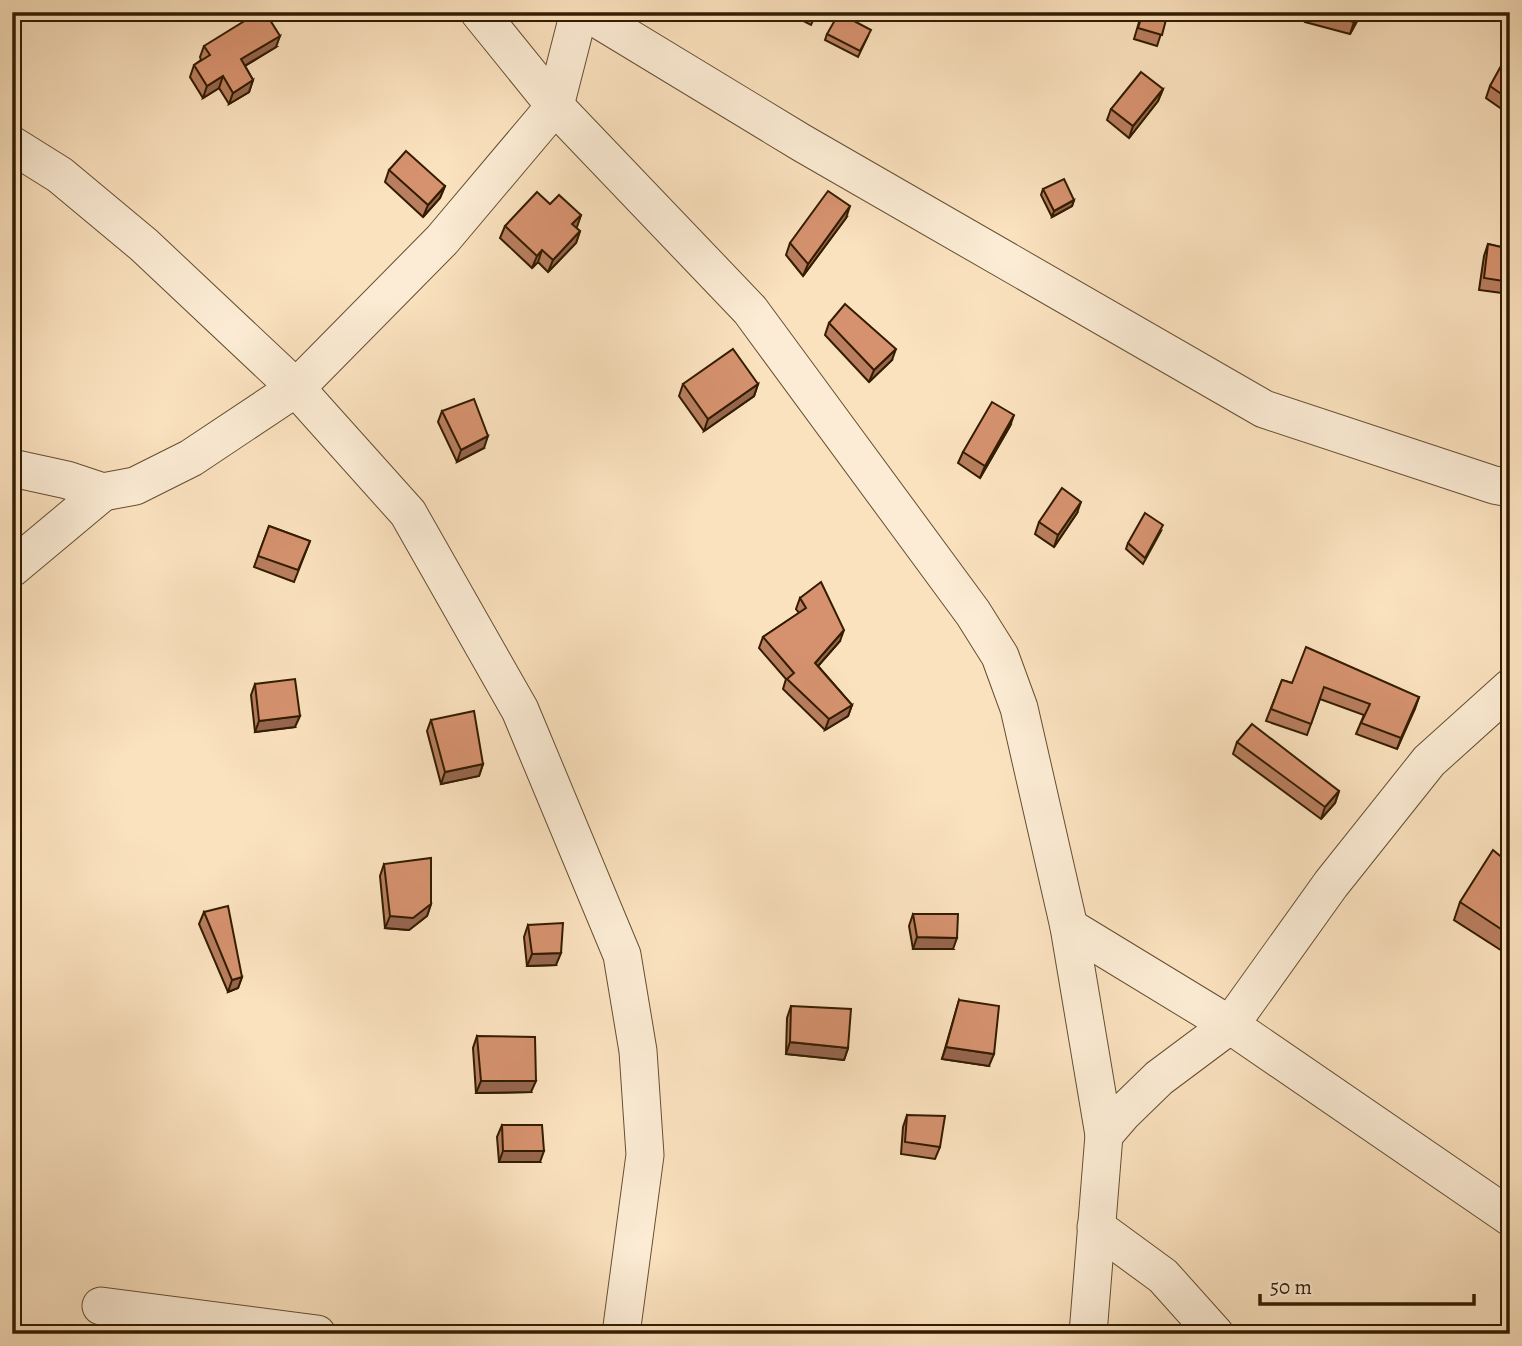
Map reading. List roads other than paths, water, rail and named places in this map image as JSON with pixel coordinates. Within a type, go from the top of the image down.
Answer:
[{"type":"street","points":[[479,12],[555,106],[750,310],[973,613],[1000,656],[1019,708],[1069,927],[1104,1135],[1088,1334]]},
{"type":"street","points":[[12,468],[67,480],[103,492],[135,486],[191,458],[296,388],[442,240],[555,106],[579,12]]},
{"type":"street","points":[[586,12],[802,144],[1264,409],[1493,485],[1510,488]]},
{"type":"street","points":[[12,145],[60,175],[145,245],[296,388],[408,513],[520,710],[622,955],[638,1051],[645,1155],[621,1334]]},
{"type":"street","points":[[12,568],[103,492]]},
{"type":"street","points":[[1104,1135],[1159,1078],[1230,1026],[1331,884],[1429,761],[1510,688]]},
{"type":"street","points":[[1069,927],[1230,1026],[1510,1217]]},
{"type":"street","points":[[1097,1227],[1163,1276],[1216,1334]]},
{"type":"street","points":[[102,1306],[317,1334]]}]
